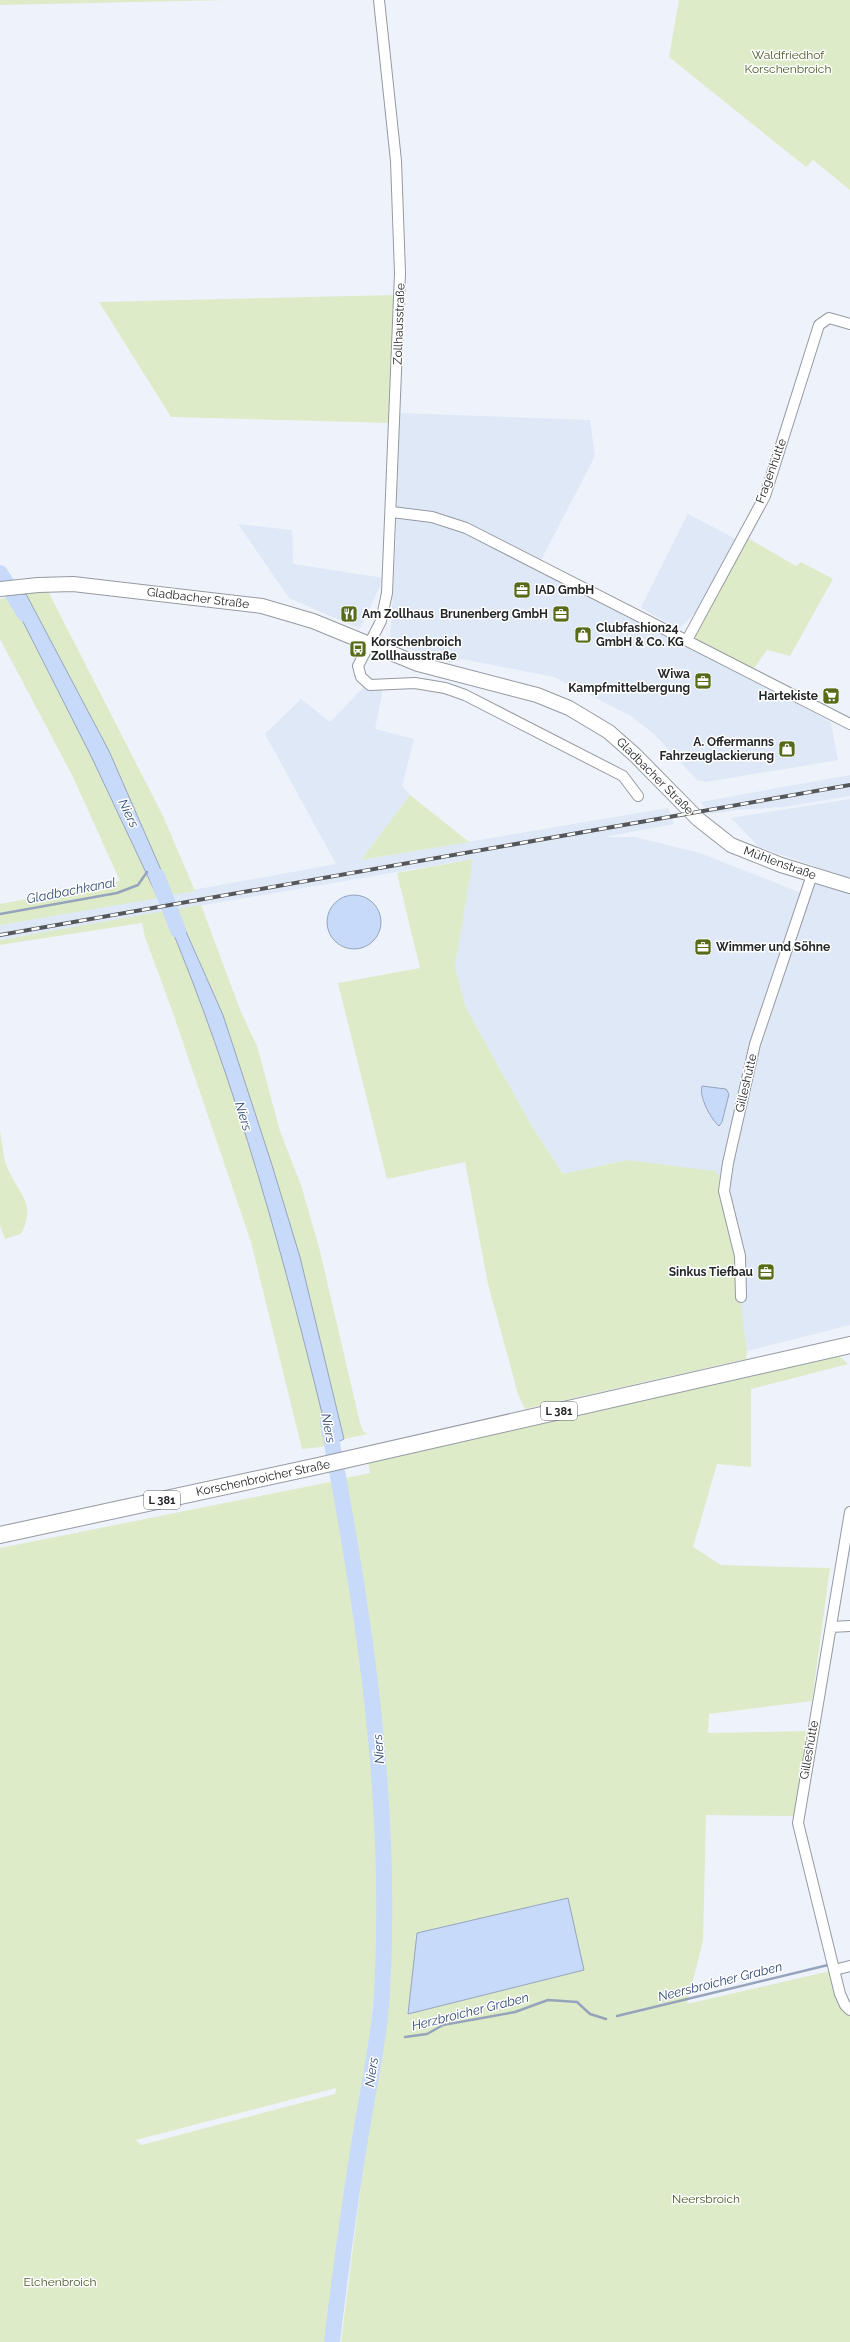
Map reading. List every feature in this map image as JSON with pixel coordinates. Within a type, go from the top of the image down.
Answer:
[{"type":"main road","name":"Korschenbroicher Straße","points":[[0,1535],[849,1348]]},
{"type":"street","name":"Zollhausstraße","points":[[369,644],[381,621],[386,603],[392,512],[400,295],[399,219],[393,120],[379,0]]},
{"type":"street","name":"Fragenhütte","points":[[687,640],[765,496],[819,326],[829,318],[850,324]]},
{"type":"street","points":[[392,512],[432,517],[466,528],[850,724]]},
{"type":"street","name":"Gladbacher Straße","points":[[0,589],[58,583],[82,584],[262,606],[313,621],[435,669],[537,695],[583,715],[623,743],[688,810],[713,832]]},
{"type":"street","name":"Gladbacher Straße","points":[[369,644],[358,668],[361,678],[368,684],[422,684],[465,695],[623,776],[638,796]]},
{"type":"street","name":"Mühlenstraße","points":[[713,832],[731,845],[758,858],[850,886]]},
{"type":"street","name":"Gilleshütte","points":[[741,1297],[740,1256],[724,1191],[727,1170],[755,1044],[812,875]]},
{"type":"street","name":"Gilleshütte","points":[[850,1512],[798,1822],[834,1970],[843,2000],[850,2010]]},
{"type":"street","points":[[831,1627],[850,1626]]},
{"type":"street","points":[[834,1970],[850,1966]]},
{"type":"shaded area","points":[[398,413],[590,420],[595,456],[537,568],[648,624],[831,722],[838,760],[706,782],[697,780],[654,734],[631,716],[554,677],[462,659],[450,663],[390,642],[396,536]]},
{"type":"shaded area","points":[[688,514],[736,539],[700,608],[679,629],[641,608]]},
{"type":"shaded area","points":[[238,524],[292,530],[293,564],[384,578],[360,629],[289,598]]},
{"type":"shaded area","points":[[364,687],[383,689],[375,729],[414,739],[402,786],[410,795],[361,860],[668,808],[674,824],[604,837],[635,837],[700,853],[801,893],[812,895],[820,868],[759,847],[731,818],[850,799],[850,1325],[747,1351],[732,1238],[627,1160],[563,1174],[529,1121],[466,1008],[455,967],[473,859],[0,940],[0,925],[336,864],[265,734],[301,699],[330,722]]},
{"type":"shaded area","points":[[850,775],[850,796],[784,807],[736,810],[712,814],[700,802]]},
{"type":"green space","points":[[0,0],[229,0],[0,5]]},
{"type":"green space","name":"Waldfriedhof Korschenbroich","points":[[679,0],[850,0],[850,190],[813,160],[806,167],[669,57]]},
{"type":"green space","points":[[396,295],[390,423],[171,417],[99,302]]},
{"type":"green space","points":[[746,537],[796,566],[801,562],[833,579],[790,656],[767,650],[753,670],[697,641],[693,633]]},
{"type":"green space","points":[[48,591],[163,816],[195,891],[172,895],[109,751],[26,594]]},
{"type":"green space","points":[[10,596],[91,756],[158,898],[0,925],[0,904],[120,881],[73,777],[0,639],[0,599]]},
{"type":"green space","points":[[410,795],[469,842],[361,860]]},
{"type":"green space","points":[[473,859],[455,967],[466,1008],[529,1121],[563,1174],[627,1160],[715,1171],[725,1182],[747,1351],[746,1359],[525,1409],[518,1394],[488,1284],[465,1162],[387,1179],[338,983],[420,968],[397,873]]},
{"type":"green space","points":[[201,905],[241,1012],[257,1046],[280,1131],[301,1185],[320,1251],[360,1423],[363,1431],[368,1434],[344,1439],[300,1257],[272,1165],[223,1015],[177,909]]},
{"type":"green space","points":[[164,911],[215,1042],[258,1175],[296,1310],[330,1446],[302,1449],[251,1242],[174,1016],[145,937],[142,923],[0,945],[0,940]]},
{"type":"green space","points":[[0,1131],[7,1167],[21,1192],[27,1207],[25,1223],[21,1234],[5,1239],[0,1226]]},
{"type":"green space","name":"Neersbroich","points":[[835,1352],[848,1364],[751,1389],[751,1467],[717,1464],[693,1547],[721,1565],[830,1568],[812,1701],[709,1714],[708,1733],[808,1731],[795,1816],[706,1815],[703,1941],[687,2004],[834,1970],[850,2010],[850,2342],[341,2342],[386,1988],[389,1884],[387,1786],[378,1688],[345,1478],[370,1473],[368,1461]]},
{"type":"green space","name":"Elchenbroich","points":[[335,1481],[366,1683],[376,1785],[379,1918],[369,2035],[328,2342],[0,2342],[0,1548]],"holes":[[[336,2088],[335,2094],[141,2145],[136,2140]]]},
{"type":"water","points":[[26,594],[109,751],[172,895],[158,898],[91,756],[10,596]]},
{"type":"water","points":[[354,895],[364,897],[373,903],[379,912],[381,922],[379,932],[373,941],[364,947],[354,949],[344,947],[335,941],[329,932],[327,922],[329,912],[335,903],[344,897]]},
{"type":"water","points":[[176,909],[223,1015],[272,1165],[300,1257],[344,1439],[330,1446],[296,1310],[258,1175],[215,1042],[164,911]]},
{"type":"water","points":[[702,1086],[726,1089],[729,1094],[722,1122],[719,1126],[712,1118],[706,1107],[702,1096]]},
{"type":"water","points":[[568,1898],[584,1970],[408,2014],[417,1933]]},
{"type":"waterway","name":"Niers","points":[[0,573],[25,614]]},
{"type":"waterway","name":"Gladbachkanal","points":[[0,914],[117,893],[138,885],[147,872]]},
{"type":"waterway","name":"Niers","points":[[157,876],[178,930]]},
{"type":"waterway","name":"Niers","points":[[328,1423],[353,1564],[373,1706],[383,1848],[384,1920],[381,2010],[352,2190],[332,2342]]},
{"type":"waterway","name":"Neersbroicher Graben","points":[[617,2016],[828,1965]]},
{"type":"waterway","name":"Herzbroicher Graben","points":[[405,2037],[427,2034],[443,2025],[515,2012],[548,2000],[577,2002],[590,2014],[606,2019]]},
{"type":"railway","points":[[0,935],[850,785]]},
{"type":"place","name":"IAD GmbH","points":[[522,590]]},
{"type":"place","name":"Am Zollhaus","points":[[349,614]]},
{"type":"place","name":"Brunenberg GmbH","points":[[561,614]]},
{"type":"place","name":"Clubfashion24 GmbH & Co. KG","points":[[583,635]]},
{"type":"place","name":"Korschenbroich Zollhausstraße","points":[[358,649]]},
{"type":"place","name":"Wiwa Kampfmittelbergung","points":[[703,681]]},
{"type":"place","name":"Hartekiste","points":[[831,696]]},
{"type":"place","name":"A. Offermanns Fahrzeuglackierung","points":[[787,749]]},
{"type":"place","name":"Wimmer und Söhne","points":[[703,947]]},
{"type":"place","name":"Sinkus Tiefbau","points":[[766,1272]]}]
